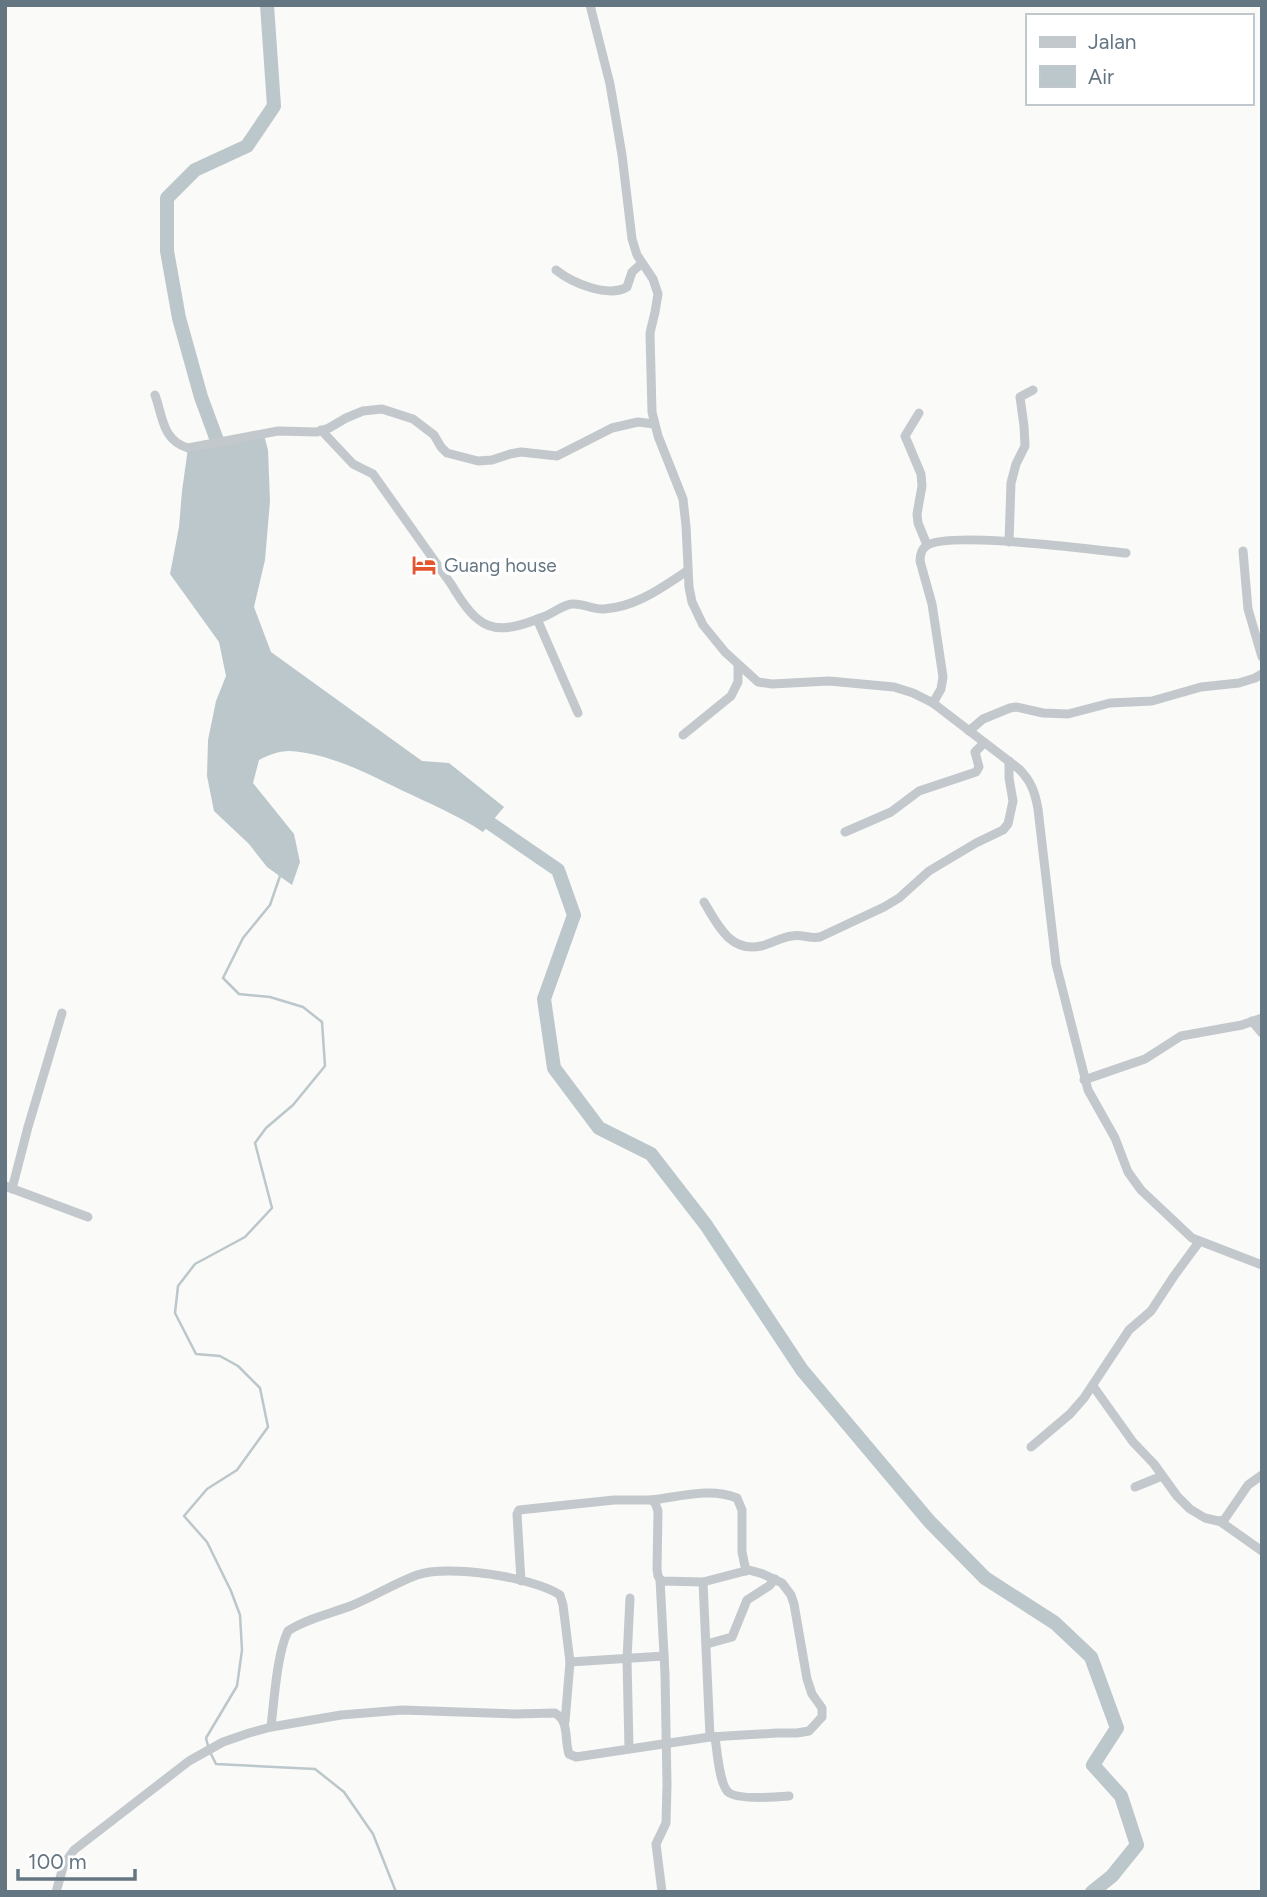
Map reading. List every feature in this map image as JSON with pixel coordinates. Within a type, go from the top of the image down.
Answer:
[{"type":"street","points":[[590,5],[610,83],[632,239],[636,255],[653,279],[658,294],[649,340],[654,424],[682,499],[692,602],[703,625],[738,666],[765,684],[829,681],[894,687],[914,693],[933,703],[1027,777],[1035,795],[1056,964],[1084,1080],[1115,1138],[1133,1180],[1174,1223],[1199,1242],[1262,1265]]},
{"type":"street","points":[[556,270],[566,278],[611,292],[627,287],[632,272],[641,264]]},
{"type":"street","points":[[1009,542],[1011,483],[1025,446],[1020,397],[1033,390]]},
{"type":"street","points":[[155,395],[170,438],[188,448],[287,430],[309,433],[363,411],[382,409],[419,423],[434,435],[447,453],[478,461],[521,452],[558,456],[612,428],[638,422],[654,424]]},
{"type":"street","points":[[919,413],[905,436],[921,474],[922,486],[917,514],[927,545]]},
{"type":"street","points":[[321,430],[354,464],[374,476],[469,612],[488,625],[509,628],[572,604],[607,609],[656,593],[687,571]]},
{"type":"street","points":[[933,703],[942,686],[943,670],[932,604],[920,561],[920,554],[927,545],[946,541],[986,540],[1126,553]]},
{"type":"street","points":[[1242,551],[1248,609],[1262,657]]},
{"type":"street","points":[[537,619],[578,713]]},
{"type":"street","points":[[683,735],[731,696],[738,682],[738,666]]},
{"type":"street","points":[[969,732],[983,719],[1010,708],[1036,713],[1068,713],[1110,703],[1152,701],[1201,687],[1239,683],[1262,674]]},
{"type":"street","points":[[845,832],[891,812],[919,791],[976,772],[979,767],[975,752],[984,743]]},
{"type":"street","points":[[704,902],[721,931],[730,940],[752,947],[795,935],[820,937],[858,920],[899,898],[929,871],[1003,830],[1008,824],[1013,801],[1009,761]]},
{"type":"street","points":[[62,1013],[9,1188],[88,1217]]},
{"type":"street","points":[[1084,1080],[1145,1059],[1181,1036],[1257,1019],[1262,1033]]},
{"type":"street","points":[[1031,1447],[1070,1414],[1093,1386],[1129,1330],[1151,1311],[1199,1242]]},
{"type":"street","points":[[1093,1386],[1133,1442],[1190,1509],[1197,1515],[1221,1522],[1262,1551]]},
{"type":"street","points":[[1221,1522],[1248,1485],[1262,1475]]},
{"type":"street","points":[[1135,1487],[1162,1476]]},
{"type":"street","points":[[521,1581],[517,1514],[519,1510],[614,1500],[651,1500],[689,1494],[727,1494],[737,1498],[742,1510],[741,1543],[746,1571]]},
{"type":"street","points":[[651,1500],[658,1511],[657,1554],[664,1656],[667,1815],[656,1844],[662,1892]]},
{"type":"street","points":[[271,1727],[284,1638],[288,1631],[356,1604],[419,1574],[438,1570],[521,1581],[556,1592],[562,1598],[570,1662],[565,1724],[568,1750],[572,1756],[595,1755],[712,1737],[809,1731],[822,1717],[822,1709],[812,1694],[807,1679],[791,1595],[787,1588],[775,1579],[754,1571],[703,1582],[660,1579]]},
{"type":"street","points":[[707,1644],[732,1637],[747,1601],[775,1579]]},
{"type":"street","points":[[703,1582],[712,1737],[722,1780],[728,1792],[734,1795],[789,1796]]},
{"type":"street","points":[[629,1749],[627,1659],[630,1598]]},
{"type":"street","points":[[570,1662],[664,1656]]},
{"type":"street","points":[[55,1892],[64,1864],[74,1850],[189,1761],[223,1742],[271,1727],[341,1715],[402,1710],[515,1714],[548,1712],[560,1715],[565,1724]]},
{"type":"water","points":[[264,435],[268,450],[270,501],[265,560],[254,607],[271,652],[422,761],[449,763],[504,807],[483,832],[347,765],[304,753],[277,753],[259,760],[253,783],[294,834],[300,862],[292,885],[267,867],[249,844],[214,811],[207,776],[208,740],[216,701],[226,676],[219,642],[170,574],[179,527],[188,448]]},
{"type":"waterway","points":[[222,454],[201,397],[179,318],[167,251],[167,198],[195,170],[247,146],[274,106],[267,5]]},
{"type":"waterway","points":[[475,813],[558,870],[574,915],[544,999],[554,1068],[599,1128],[651,1154],[706,1225],[802,1370],[929,1521],[985,1578],[1055,1623],[1091,1657],[1117,1728],[1093,1765],[1121,1796],[1137,1845],[1112,1876],[1092,1892]]},
{"type":"waterway","points":[[208,1746],[206,1738],[237,1686],[242,1650],[240,1615],[207,1542],[184,1516],[207,1489],[237,1470],[268,1427],[260,1388],[238,1366],[220,1356],[196,1354],[175,1313],[178,1286],[195,1264],[245,1237],[272,1208],[255,1143],[266,1128],[293,1105],[325,1066],[322,1022],[303,1007],[270,997],[239,994],[223,978],[243,938],[270,905],[280,876]]},
{"type":"waterway","points":[[210,1752],[216,1764],[315,1769],[344,1792],[373,1834],[396,1892]]},
{"type":"place","name":"Guang house","points":[[424,565]]}]
